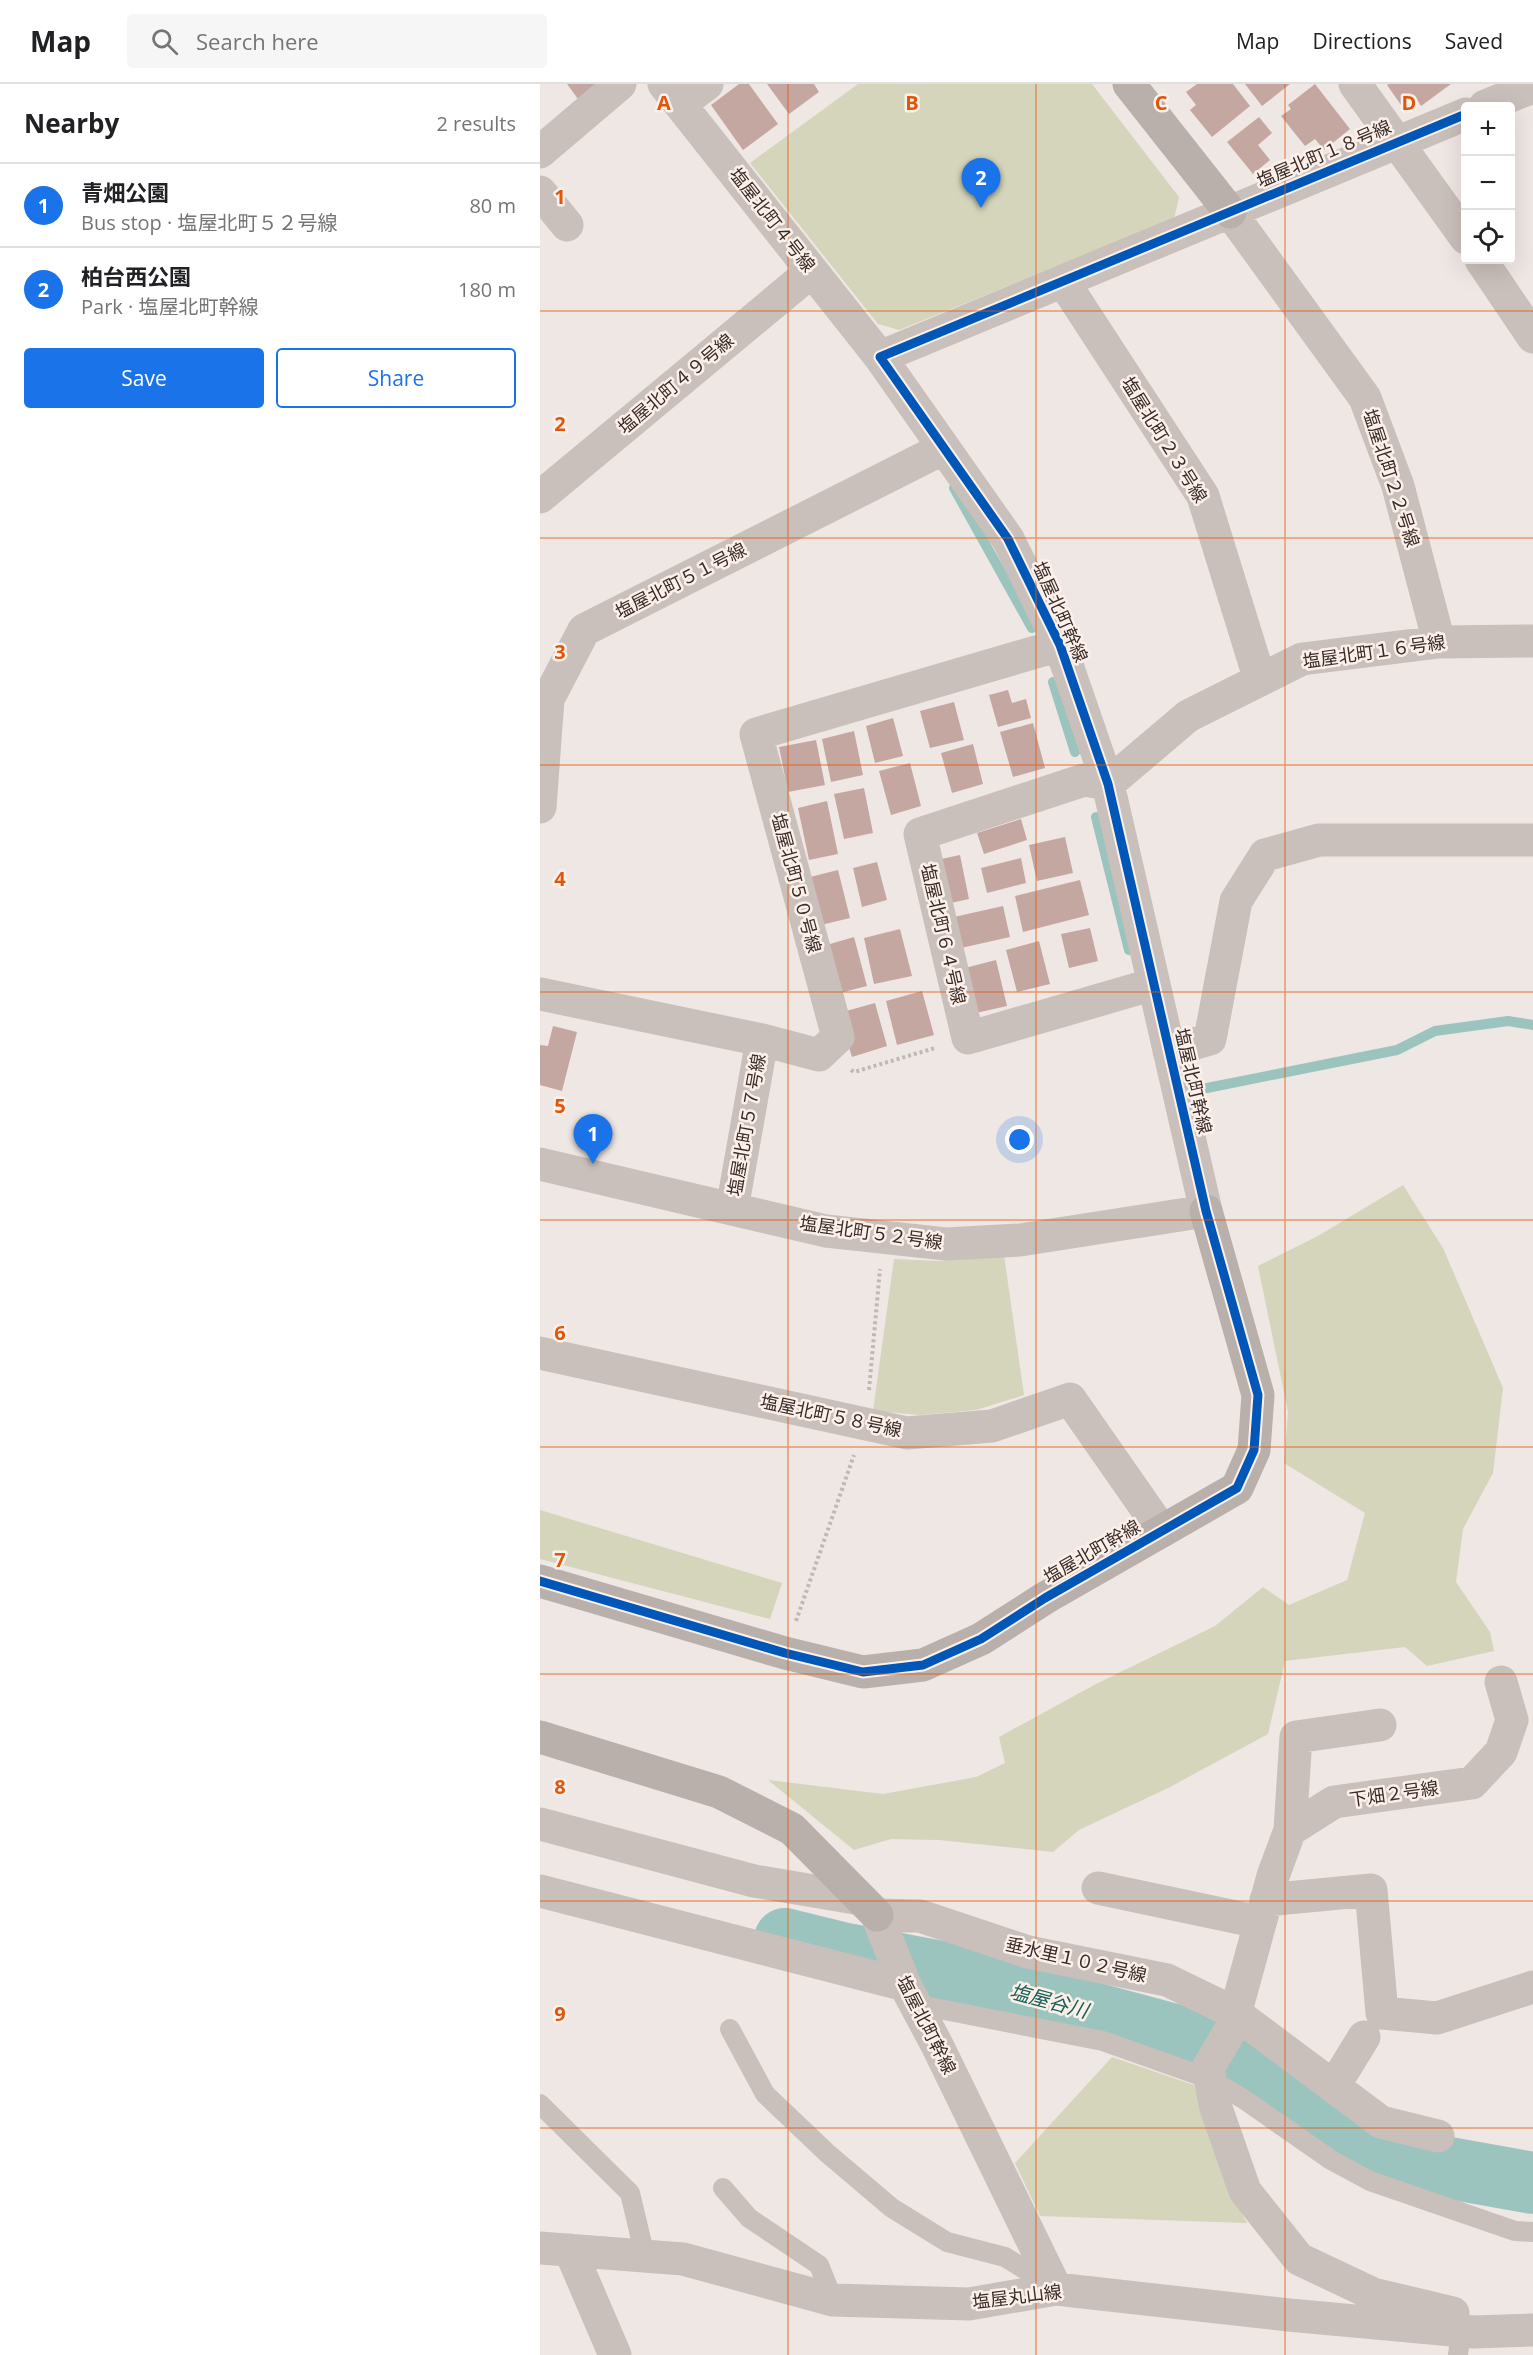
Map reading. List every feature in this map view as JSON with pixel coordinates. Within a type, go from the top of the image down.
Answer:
[{"type":"street","points":[[540,152],[620,84]]},
{"type":"street","points":[[672,94],[707,84]]},
{"type":"street","points":[[880,357],[1230,212],[1129,84]]},
{"type":"street","points":[[1355,84],[1461,231]]},
{"type":"street","points":[[1495,102],[1533,87]]},
{"type":"street","name":"塩屋北町４号線","points":[[672,94],[880,357]]},
{"type":"street","name":"塩屋北町１８号線","points":[[1230,212],[1461,116]]},
{"type":"street","points":[[540,192],[567,225]]},
{"type":"street","name":"塩屋北町２２号線","points":[[1230,212],[1365,398],[1398,486],[1439,642]]},
{"type":"street","points":[[1484,264],[1533,337]]},
{"type":"street","name":"塩屋北町４９号線","points":[[540,497],[812,271]]},
{"type":"street","name":"塩屋北町２３号線","points":[[1063,281],[1203,496],[1260,680]]},
{"type":"street","name":"塩屋北町幹線","points":[[540,1581],[785,1653],[863,1672],[923,1665],[981,1639],[1045,1598],[1237,1488],[1254,1450],[1258,1395],[1206,1211],[1108,784],[1060,645],[1008,539],[880,357]]},
{"type":"street","name":"塩屋北町５１号線","points":[[540,805],[548,699],[584,630],[944,448]]},
{"type":"street","name":"塩屋北町１６号線","points":[[1108,784],[1188,716],[1302,659],[1439,642],[1533,641]]},
{"type":"street","name":"塩屋北町５０号線","points":[[819,1055],[838,1037],[756,734],[1060,645]]},
{"type":"street","name":"塩屋北町６４号線","points":[[968,1038],[920,834],[1084,780],[1108,784]]},
{"type":"street","points":[[1169,1052],[1210,1039],[1236,900],[1265,855],[1319,840],[1533,840]]},
{"type":"street","points":[[968,1038],[1154,984]]},
{"type":"street","points":[[540,994],[762,1040],[819,1055]]},
{"type":"street","name":"塩屋北町５７号線","points":[[732,1209],[762,1040]]},
{"type":"street","name":"塩屋北町５２号線","points":[[540,1164],[826,1231],[946,1244],[1020,1240],[1206,1211]]},
{"type":"street","name":"塩屋北町５８号線","points":[[540,1353],[907,1433],[992,1426],[1070,1399],[1162,1531]]},
{"type":"street","name":"下畑２号線","points":[[1290,1830],[1334,1802],[1472,1783],[1501,1752],[1512,1720],[1501,1682]]},
{"type":"street","points":[[1380,1725],[1296,1737],[1290,1830],[1262,1911],[1233,2021],[1209,2074],[1216,2108],[1245,2192],[1299,2259],[1373,2294],[1459,2314],[1464,2339]]},
{"type":"street","name":"塩屋北町幹線","points":[[540,1737],[719,1792],[792,1829],[869,1907],[910,1995],[1056,2289]]},
{"type":"street","name":"垂水里１０２号線","points":[[540,1824],[754,1881],[920,1916],[1028,1952],[1167,1980],[1334,2086],[1381,2122],[1438,2136]]},
{"type":"street","points":[[1098,1888],[1262,1911],[1371,1890],[1382,2013],[1437,2018],[1533,1987]]},
{"type":"street","points":[[540,1891],[910,1995]]},
{"type":"street","points":[[1334,2086],[1364,2037]]},
{"type":"street","points":[[555,2249],[615,2355]]},
{"type":"street","name":"塩屋丸山線","points":[[555,2249],[683,2259],[832,2300],[969,2304],[1056,2289],[1289,2315],[1464,2339],[1533,2330]]},
{"type":"lane","points":[[910,1995],[1103,2041],[1209,2074],[1331,2160],[1370,2181],[1515,2231],[1533,2232]]},
{"type":"lane","points":[[730,2029],[765,2094],[826,2152],[892,2208],[947,2242],[1005,2256],[1056,2289]]},
{"type":"lane","points":[[540,2104],[630,2193],[645,2256]]},
{"type":"lane","points":[[723,2188],[749,2218],[819,2265],[832,2300]]},
{"type":"path","points":[[819,1055],[854,1072],[968,1038]]},
{"type":"green space","points":[[858,84],[1092,84],[1179,197],[1174,219],[899,330],[878,324],[750,163]]},
{"type":"green space","points":[[1403,1185],[1443,1248],[1503,1388],[1493,1473],[1463,1529],[1456,1582],[1490,1632],[1494,1651],[1427,1666],[1405,1647],[1285,1661],[1268,1734],[1170,1787],[1079,1830],[1053,1852],[939,1840],[891,1839],[854,1850],[768,1780],[883,1794],[976,1777],[1005,1763],[999,1737],[1096,1684],[1215,1626],[1263,1587],[1289,1605],[1347,1580],[1365,1513],[1284,1463],[1288,1412],[1258,1266],[1318,1236]]},
{"type":"green space","points":[[1004,1255],[1024,1395],[976,1410],[920,1415],[873,1411],[894,1259],[939,1261]]},
{"type":"green space","points":[[540,1510],[782,1583],[770,1619],[540,1559]]},
{"type":"green space","points":[[1112,2057],[1194,2085],[1226,2183],[1247,2223],[1040,2216],[1015,2163]]},
{"type":"building","points":[[567,84],[598,84],[581,103]]},
{"type":"building","points":[[739,84],[749,84],[778,124],[743,150],[711,105]]},
{"type":"building","points":[[767,84],[814,84],[819,92],[789,114]]},
{"type":"building","points":[[1197,84],[1233,84],[1250,106],[1212,137],[1190,110],[1196,105],[1186,92]]},
{"type":"building","points":[[1245,84],[1290,84],[1262,106]]},
{"type":"building","points":[[1315,84],[1350,129],[1324,150],[1315,139],[1305,146],[1281,116],[1291,109],[1288,105]]},
{"type":"building","points":[[1451,84],[1421,106],[1414,95],[1401,105],[1387,85]]},
{"type":"building","points":[[1259,117],[1272,133],[1258,145],[1270,160],[1253,174],[1227,142]]},
{"type":"building","points":[[1008,690],[1012,703],[1026,699],[1031,718],[998,727],[989,695]]},
{"type":"building","points":[[954,702],[964,740],[930,748],[920,711]]},
{"type":"building","points":[[893,718],[903,756],[875,763],[866,726]]},
{"type":"building","points":[[1033,723],[1045,768],[1013,777],[1000,732]]},
{"type":"building","points":[[854,731],[863,775],[831,782],[822,739]]},
{"type":"building","points":[[816,740],[825,785],[788,792],[779,747]]},
{"type":"building","points":[[973,744],[983,784],[952,793],[941,753]]},
{"type":"building","points":[[910,763],[921,806],[891,815],[879,771]]},
{"type":"building","points":[[864,788],[873,833],[844,839],[834,794]]},
{"type":"building","points":[[827,801],[838,854],[809,860],[798,808]]},
{"type":"building","points":[[1021,819],[1027,840],[984,854],[977,833]]},
{"type":"building","points":[[1065,837],[1073,873],[1037,881],[1029,845]]},
{"type":"building","points":[[960,855],[969,899],[942,905],[932,861]]},
{"type":"building","points":[[1021,858],[1026,883],[987,893],[981,868]]},
{"type":"building","points":[[877,862],[887,900],[862,907],[853,868]]},
{"type":"building","points":[[838,870],[850,918],[821,925],[810,877]]},
{"type":"building","points":[[1080,880],[1089,915],[1023,932],[1015,896]]},
{"type":"building","points":[[1003,906],[1010,937],[961,948],[954,917]]},
{"type":"building","points":[[1090,928],[1098,961],[1069,968],[1061,934]]},
{"type":"building","points":[[900,929],[912,976],[874,984],[864,938]]},
{"type":"building","points":[[854,937],[867,986],[836,994],[823,946]]},
{"type":"building","points":[[1039,941],[1050,984],[1017,992],[1006,950]]},
{"type":"building","points":[[996,960],[1007,1006],[976,1013],[965,968]]},
{"type":"building","points":[[922,991],[934,1035],[897,1045],[886,1001]]},
{"type":"building","points":[[875,1003],[887,1046],[852,1057],[839,1013]]},
{"type":"building","points":[[553,1026],[577,1032],[562,1091],[540,1085],[540,1045],[548,1046]]},
{"type":"waterway","points":[[954,488],[1032,628]]},
{"type":"waterway","points":[[1053,682],[1075,752]]},
{"type":"waterway","points":[[1096,817],[1129,950]]},
{"type":"waterway","points":[[1207,1088],[1397,1050],[1435,1031],[1508,1021],[1533,1025]]},
{"type":"waterway","name":"塩屋谷川","points":[[785,1939],[846,1954],[941,1972],[1204,2043],[1295,2102],[1399,2159],[1533,2183]]},
{"type":"cycle path","points":[[540,1581],[785,1653],[863,1672],[923,1665],[981,1639],[1045,1598],[1237,1488],[1254,1450],[1258,1395],[1206,1211],[1108,784],[1060,645],[1008,539],[880,357],[1461,116]]},
{"type":"place","name":"柏台西公園","points":[[981,208]]},
{"type":"place","name":"青畑公園","points":[[593,1164]]}]
